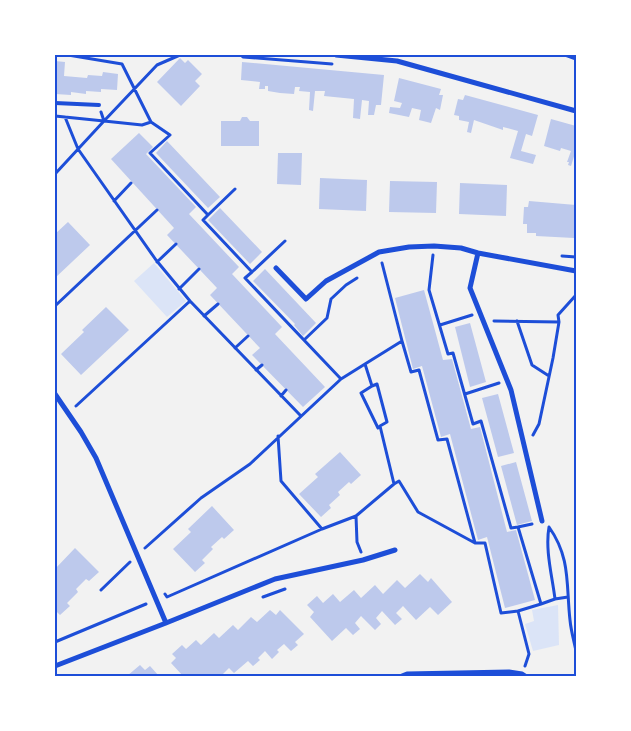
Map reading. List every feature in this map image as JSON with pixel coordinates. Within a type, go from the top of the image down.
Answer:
[{"type":"street","points":[[336,55],[397,62],[576,111]]},
{"type":"street","points":[[276,268],[306,299],[326,281],[379,252],[409,247],[461,248],[478,253],[576,270]]},
{"type":"street","points":[[478,253],[470,288],[507,381],[526,449],[542,521]]},
{"type":"street","points":[[55,394],[96,458],[166,624]]},
{"type":"street","points":[[55,666],[166,624],[275,579],[363,560],[395,550]]},
{"type":"street","points":[[402,676],[509,672],[523,675]]},
{"type":"lane","points":[[55,103],[99,105]]},
{"type":"path","points":[[68,55],[122,64],[151,122],[170,135],[150,153],[208,215]]},
{"type":"path","points":[[157,65],[180,55]]},
{"type":"path","points":[[241,55],[243,57],[336,65]]},
{"type":"path","points":[[566,55],[576,60]]},
{"type":"path","points":[[99,105],[104,121]]},
{"type":"path","points":[[65,117],[78,149],[157,262],[190,302],[300,415]]},
{"type":"path","points":[[104,121],[142,125],[151,122]]},
{"type":"path","points":[[55,174],[104,121]]},
{"type":"path","points":[[114,200],[131,183]]},
{"type":"path","points":[[235,188],[203,220],[252,272]]},
{"type":"path","points":[[55,306],[157,210]]},
{"type":"path","points":[[285,241],[245,278],[341,378]]},
{"type":"path","points":[[157,262],[176,244]]},
{"type":"path","points":[[425,255],[435,255],[429,290],[448,354],[453,353],[473,424],[481,421],[511,528],[518,527],[541,604]]},
{"type":"path","points":[[560,256],[576,257]]},
{"type":"path","points":[[375,268],[384,263],[411,372],[419,370],[438,440],[447,439],[475,543]]},
{"type":"path","points":[[179,288],[199,269]]},
{"type":"path","points":[[304,340],[327,318],[332,299],[346,285],[360,276]]},
{"type":"path","points":[[526,449],[538,424],[559,322],[558,315],[576,295]]},
{"type":"path","points":[[68,414],[190,302]]},
{"type":"path","points":[[204,316],[218,304]]},
{"type":"path","points":[[440,324],[480,313]]},
{"type":"path","points":[[491,313],[495,321]]},
{"type":"path","points":[[516,320],[532,365],[549,376]]},
{"type":"path","points":[[483,321],[559,322]]},
{"type":"path","points":[[235,348],[248,336]]},
{"type":"path","points":[[148,556],[145,548],[201,498],[250,464],[341,378],[402,341]]},
{"type":"path","points":[[256,370],[262,364]]},
{"type":"path","points":[[365,364],[372,386]]},
{"type":"path","points":[[465,394],[507,381]]},
{"type":"path","points":[[377,384],[388,422],[380,426],[378,428],[360,393],[377,384]]},
{"type":"path","points":[[281,396],[286,390]]},
{"type":"path","points":[[380,426],[394,484]]},
{"type":"path","points":[[278,436],[281,481],[322,529]]},
{"type":"path","points":[[161,589],[167,597],[356,516],[399,480],[418,512],[475,543],[485,543],[502,613],[518,611],[554,599],[568,598]]},
{"type":"path","points":[[356,516],[357,542],[363,560]]},
{"type":"path","points":[[554,599],[549,553],[549,527],[559,540],[566,566],[570,621],[576,651]]},
{"type":"path","points":[[128,554],[134,569]]},
{"type":"path","points":[[101,590],[131,561]]},
{"type":"path","points":[[259,599],[286,588]]},
{"type":"path","points":[[55,642],[146,606],[148,600]]},
{"type":"path","points":[[518,611],[529,654],[523,675]]},
{"type":"shaded area","points":[[154,263],[186,301],[167,317],[134,281]]},
{"type":"shaded area","points":[[558,605],[559,645],[533,651],[525,624],[534,621],[532,610]]},
{"type":"building","points":[[180,58],[185,63],[188,60],[202,74],[195,81],[200,86],[181,106],[157,82]]},
{"type":"building","points":[[55,61],[65,62],[64,76],[87,78],[88,75],[102,76],[103,72],[118,74],[117,90],[101,89],[101,92],[86,91],[86,94],[71,92],[71,95],[55,94]]},
{"type":"building","points":[[242,62],[384,75],[381,105],[376,105],[374,115],[368,115],[369,101],[362,100],[360,119],[353,118],[354,99],[324,96],[325,91],[315,91],[313,111],[309,110],[310,92],[299,91],[300,87],[295,87],[294,94],[280,93],[268,91],[268,86],[265,86],[265,89],[259,89],[260,82],[241,80]]},
{"type":"building","points":[[399,78],[441,89],[439,95],[443,95],[440,110],[436,108],[431,123],[419,120],[421,110],[412,108],[409,117],[389,113],[390,107],[400,108],[402,103],[394,101]]},
{"type":"building","points":[[465,95],[538,115],[532,136],[526,134],[521,151],[536,155],[533,164],[510,158],[518,131],[503,127],[503,130],[474,120],[471,133],[467,132],[469,122],[459,120],[459,116],[454,115],[458,99],[463,100]]},
{"type":"building","points":[[242,117],[247,117],[250,121],[259,121],[259,146],[221,146],[221,121],[240,121]]},
{"type":"building","points":[[551,119],[576,126],[576,150],[571,166],[567,162],[571,151],[561,148],[560,151],[544,146]]},
{"type":"building","points":[[139,133],[153,147],[146,154],[196,207],[189,214],[239,267],[232,274],[282,327],[275,334],[325,387],[303,407],[252,355],[260,348],[210,295],[217,288],[167,235],[174,228],[111,159]]},
{"type":"building","points":[[167,141],[220,197],[208,208],[156,153]]},
{"type":"building","points":[[278,153],[302,153],[301,185],[277,184]]},
{"type":"building","points":[[320,178],[367,180],[366,211],[319,209]]},
{"type":"building","points":[[390,181],[437,182],[436,213],[389,212]]},
{"type":"building","points":[[460,183],[507,185],[506,216],[459,214]]},
{"type":"building","points":[[529,201],[576,205],[574,238],[536,236],[536,233],[527,233],[527,224],[523,224],[524,207],[528,207]]},
{"type":"building","points":[[220,208],[262,252],[250,264],[208,220]]},
{"type":"building","points":[[68,222],[90,245],[55,278],[55,234]]},
{"type":"building","points":[[265,269],[316,323],[303,336],[295,324],[253,281]]},
{"type":"building","points":[[424,290],[443,360],[452,359],[471,429],[480,427],[507,532],[516,530],[535,600],[505,608],[487,537],[478,540],[450,434],[441,437],[422,366],[413,369],[395,298]]},
{"type":"building","points":[[106,307],[129,330],[81,375],[61,354]]},
{"type":"building","points":[[470,323],[486,382],[470,387],[455,327]]},
{"type":"building","points":[[498,394],[514,453],[498,457],[482,398]]},
{"type":"building","points":[[340,452],[361,475],[351,484],[349,482],[338,492],[340,495],[329,505],[331,508],[321,517],[299,494],[318,477],[315,474]]},
{"type":"building","points":[[516,462],[532,521],[517,525],[501,466]]},
{"type":"building","points":[[212,506],[234,530],[224,539],[222,537],[211,547],[213,549],[202,560],[205,563],[195,572],[173,549],[191,532],[188,529]]},
{"type":"building","points":[[75,548],[99,572],[89,581],[86,579],[76,589],[78,592],[67,603],[70,606],[60,615],[55,610],[55,569]]},
{"type":"building","points":[[420,574],[428,582],[431,578],[452,602],[438,615],[430,607],[416,620],[403,606],[396,613],[402,619],[395,625],[382,611],[376,618],[381,624],[375,630],[361,616],[355,623],[360,629],[353,635],[346,628],[332,641],[310,617],[314,612],[307,605],[317,596],[323,603],[333,594],[340,602],[354,590],[361,598],[375,585],[383,594],[397,580],[405,588]]},
{"type":"building","points":[[270,610],[276,615],[280,610],[304,634],[295,642],[298,645],[291,651],[284,644],[277,650],[279,652],[272,659],[265,651],[258,658],[260,660],[253,666],[248,661],[234,673],[229,668],[221,676],[183,676],[171,663],[176,658],[172,654],[182,645],[186,649],[196,640],[201,645],[214,633],[219,638],[233,625],[238,630],[251,617],[257,622]]},
{"type":"building","points":[[140,665],[145,670],[150,666],[159,676],[127,676]]}]
